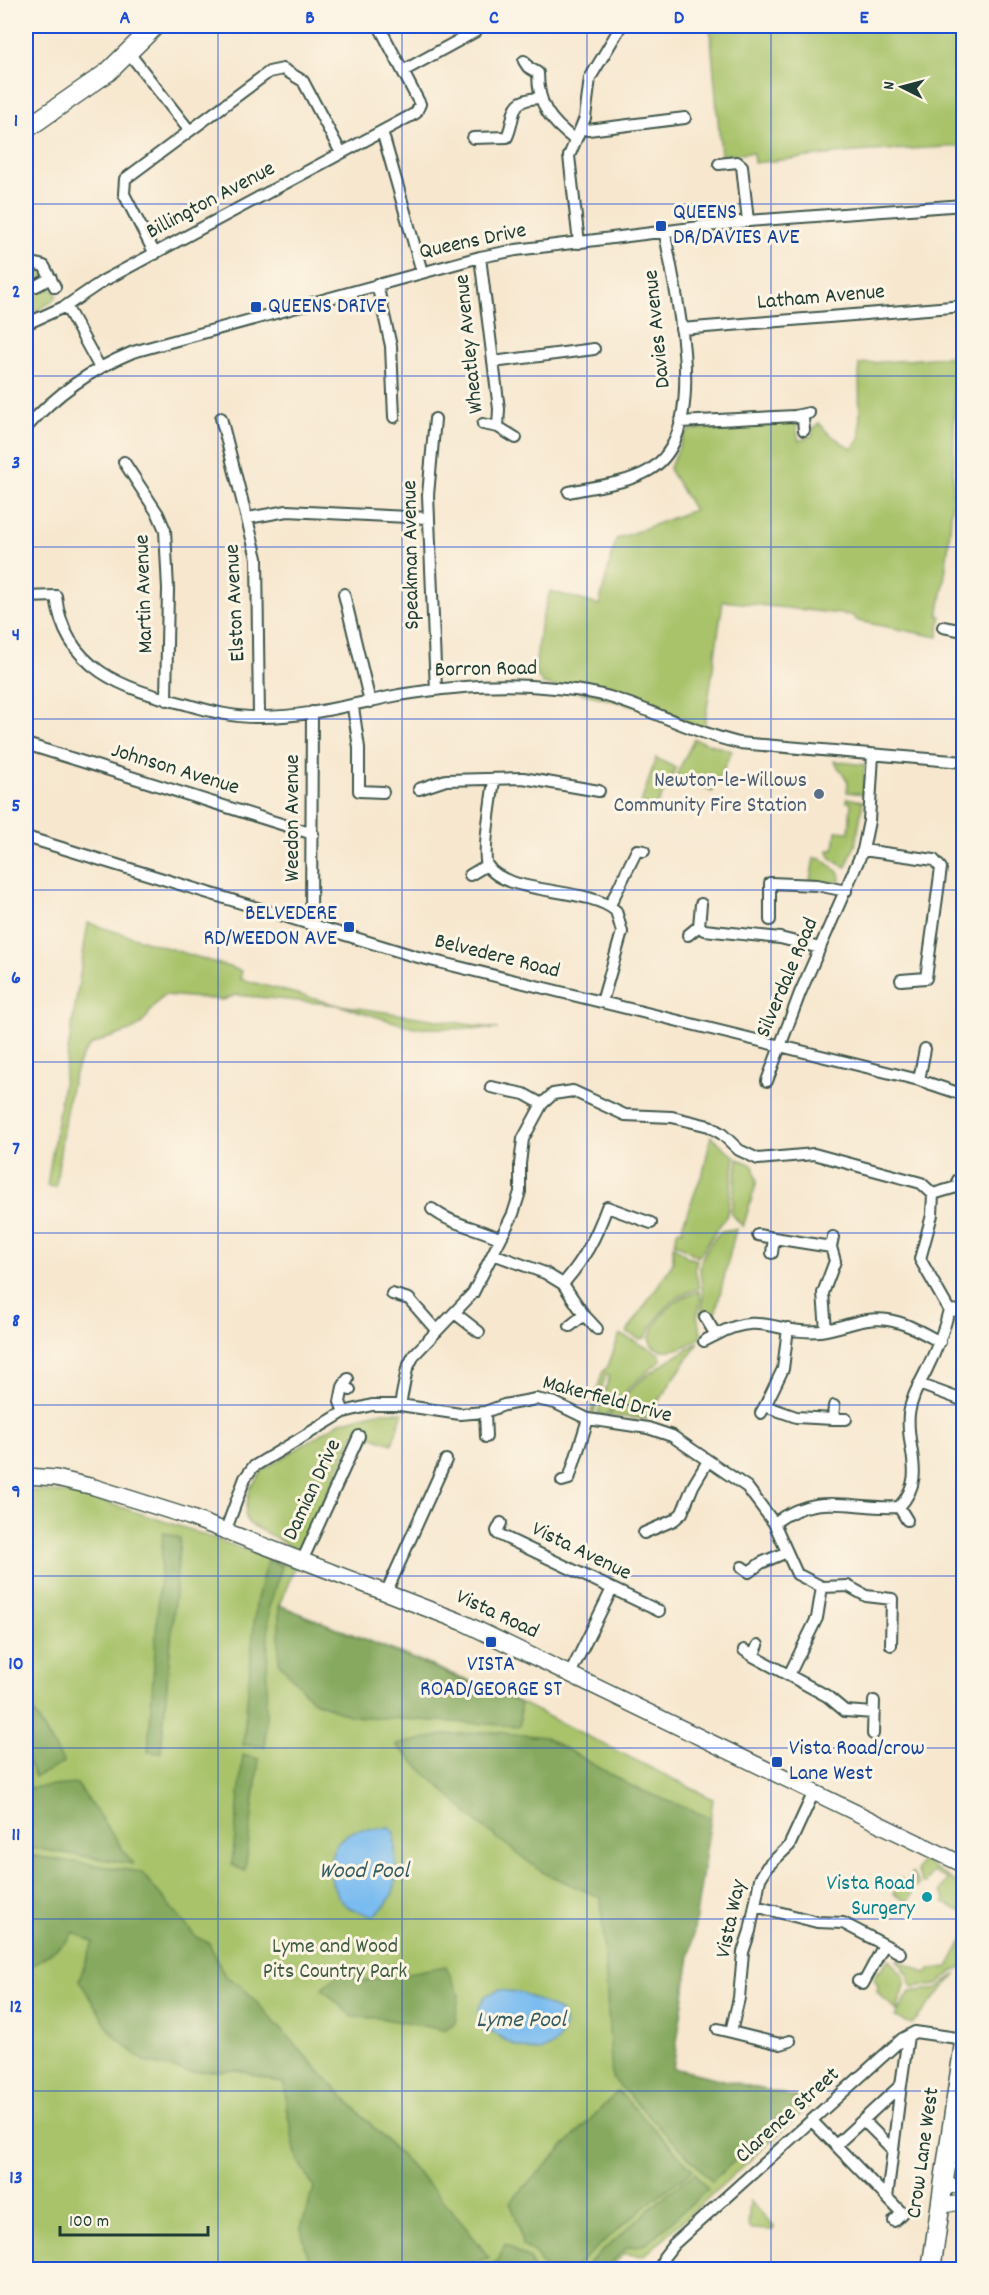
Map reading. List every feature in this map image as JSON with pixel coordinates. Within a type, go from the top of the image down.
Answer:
[{"type":"main road","points":[[26,129],[90,86],[129,53],[155,26]]},
{"type":"main road","name":"Vista Road","points":[[26,1476],[56,1478],[94,1487],[225,1532],[462,1622],[963,1865]]},
{"type":"main road","points":[[928,1850],[963,1859]]},
{"type":"main road","name":"Vista Road","points":[[928,1850],[963,1876]]},
{"type":"main road","name":"Crow Lane West","points":[[931,2270],[963,2041]]},
{"type":"street","points":[[379,26],[403,71],[476,31]]},
{"type":"street","points":[[458,26],[465,37]]},
{"type":"street","points":[[579,243],[568,162],[575,140],[582,128],[588,105],[590,78],[621,26]]},
{"type":"street","points":[[129,53],[189,130]]},
{"type":"street","points":[[525,61],[528,67],[538,73],[540,98],[550,120],[575,140]]},
{"type":"street","points":[[155,254],[124,194],[123,184],[128,175],[268,72],[283,69],[303,81],[341,153]]},
{"type":"street","name":"Billington Avenue","points":[[26,324],[66,306],[104,281],[416,113],[420,104],[403,71]]},
{"type":"street","points":[[473,138],[507,137],[516,106],[524,101],[540,98]]},
{"type":"street","points":[[582,128],[588,130],[685,118]]},
{"type":"street","points":[[382,131],[422,272]]},
{"type":"street","points":[[719,164],[737,162],[742,166],[748,221]]},
{"type":"street","name":"Queens Drive","points":[[26,428],[62,393],[100,368],[158,343],[480,257],[748,221],[963,205]]},
{"type":"street","name":"Davies Avenue","points":[[569,492],[637,476],[650,470],[669,451],[681,422],[687,369],[665,233]]},
{"type":"street","name":"Wheatley Avenue","points":[[480,257],[499,409],[498,427]]},
{"type":"street","points":[[26,268],[40,264],[53,283],[36,286]]},
{"type":"street","points":[[377,284],[391,346],[394,417]]},
{"type":"street","points":[[66,306],[100,368]]},
{"type":"street","name":"Latham Avenue","points":[[681,329],[963,306]]},
{"type":"street","points":[[493,362],[594,349]]},
{"type":"street","points":[[681,422],[795,416],[809,413]]},
{"type":"street","points":[[795,416],[804,419],[804,430]]},
{"type":"street","name":"Elston Avenue","points":[[221,418],[257,558],[259,717]]},
{"type":"street","name":"Speakman Avenue","points":[[435,419],[428,518],[436,690]]},
{"type":"street","points":[[483,424],[498,427],[516,438]]},
{"type":"street","name":"Martin Avenue","points":[[124,462],[158,514],[165,530],[168,590],[166,700]]},
{"type":"street","points":[[248,518],[287,511],[428,518]]},
{"type":"street","points":[[344,594],[370,702]]},
{"type":"street","name":"Borron Road","points":[[26,597],[56,596],[70,639],[96,669],[118,684],[166,700],[237,715],[259,717],[312,712],[436,690],[527,686],[580,692],[615,699],[704,734],[740,743],[963,762]]},
{"type":"street","points":[[943,627],[963,631]]},
{"type":"street","points":[[353,706],[359,748],[359,796],[383,792]]},
{"type":"street","name":"Weedon Avenue","points":[[310,924],[313,834],[312,712]]},
{"type":"street","name":"Johnson Avenue","points":[[26,744],[313,834]]},
{"type":"street","name":"Silverdale Road","points":[[767,1081],[820,948],[863,850],[869,821],[873,755]]},
{"type":"street","points":[[419,789],[446,780],[532,779],[599,791]]},
{"type":"street","points":[[494,780],[490,830],[484,849],[487,866],[502,879],[599,900],[619,915],[622,932],[602,1002]]},
{"type":"street","name":"Belvedere Road","points":[[26,837],[414,956],[919,1080],[963,1095]]},
{"type":"street","points":[[610,906],[637,849]]},
{"type":"street","points":[[863,850],[929,859],[938,862],[941,868],[932,979],[901,980]]},
{"type":"street","points":[[470,875],[487,866]]},
{"type":"street","name":"Silverdale Road","points":[[770,920],[770,883],[817,885],[846,891]]},
{"type":"street","points":[[688,935],[699,926],[701,904]]},
{"type":"street","points":[[699,926],[704,930],[780,938],[820,948]]},
{"type":"street","points":[[919,1080],[925,1049]]},
{"type":"street","points":[[490,1087],[524,1094],[542,1104]]},
{"type":"street","points":[[400,1405],[410,1361],[418,1349],[456,1314],[473,1293],[513,1214],[520,1192],[523,1139],[542,1104],[553,1094],[573,1091],[625,1116],[672,1117],[709,1126],[722,1134],[739,1150],[758,1160],[814,1154],[921,1183],[933,1194]]},
{"type":"street","points":[[933,1194],[960,1187]]},
{"type":"street","points":[[774,1523],[793,1511],[816,1504],[831,1502],[880,1508],[898,1507],[910,1495],[914,1460],[909,1417],[919,1384],[939,1342],[949,1310],[946,1301],[926,1273],[920,1259],[932,1215],[933,1194]]},
{"type":"street","points":[[562,1284],[583,1262],[591,1247],[601,1205],[651,1223]]},
{"type":"street","points":[[432,1208],[449,1222],[476,1228],[499,1238]]},
{"type":"street","points":[[758,1235],[832,1242],[835,1261],[826,1281],[822,1300],[826,1330]]},
{"type":"street","points":[[772,1252],[774,1238]]},
{"type":"street","points":[[493,1254],[545,1273],[562,1284],[584,1316],[597,1329]]},
{"type":"street","points":[[392,1294],[409,1299],[437,1331]]},
{"type":"street","points":[[949,1310],[963,1311]]},
{"type":"street","points":[[456,1314],[479,1332]]},
{"type":"street","points":[[570,1326],[584,1316]]},
{"type":"street","points":[[705,1317],[716,1335]]},
{"type":"street","points":[[704,1341],[745,1323],[766,1323],[788,1328],[826,1330],[864,1320],[886,1320],[912,1327],[939,1342]]},
{"type":"street","points":[[788,1328],[783,1369],[763,1410],[796,1417],[846,1419]]},
{"type":"street","points":[[919,1384],[962,1400]]},
{"type":"street","points":[[344,1412],[340,1402],[347,1385]]},
{"type":"street","name":"Makerfield Drive","points":[[225,1532],[245,1479],[253,1467],[344,1412],[372,1405],[400,1405],[460,1414],[485,1412],[504,1405],[536,1399],[555,1403],[588,1419],[664,1432],[747,1487],[774,1523],[797,1574],[822,1587],[848,1586],[866,1596],[892,1599],[891,1645]]},
{"type":"street","points":[[833,1419],[834,1406]]},
{"type":"street","points":[[485,1412],[486,1437]]},
{"type":"street","points":[[569,1480],[588,1419]]},
{"type":"street","name":"Damian Drive","points":[[302,1561],[359,1436]]},
{"type":"street","points":[[386,1593],[446,1460]]},
{"type":"street","points":[[644,1533],[674,1520],[682,1513],[693,1486],[708,1461]]},
{"type":"street","points":[[898,1507],[907,1520]]},
{"type":"street","name":"Vista Avenue","points":[[501,1523],[498,1534],[658,1611]]},
{"type":"street","points":[[748,1573],[761,1563],[787,1552]]},
{"type":"street","points":[[789,1675],[817,1618],[822,1587]]},
{"type":"street","points":[[570,1674],[612,1589]]},
{"type":"street","points":[[752,1650],[789,1675],[827,1696],[845,1711],[873,1713]]},
{"type":"street","points":[[873,1734],[874,1701]]},
{"type":"street","name":"Vista Way","points":[[731,2032],[739,1998],[743,1952],[762,1872],[789,1846],[813,1794]]},
{"type":"street","points":[[754,1906],[818,1922],[843,1923],[900,1953]]},
{"type":"street","points":[[864,1984],[884,1946]]},
{"type":"street","points":[[718,2029],[780,2044],[791,2041]]},
{"type":"street","points":[[887,2198],[908,2036],[915,2032],[963,2041]]},
{"type":"street","name":"Clarence Street","points":[[660,2270],[664,2258],[674,2244],[908,2036]]},
{"type":"street","points":[[837,2145],[901,2085]]},
{"type":"street","points":[[863,2120],[893,2150]]},
{"type":"street","points":[[812,2121],[902,2213],[894,2221]]},
{"type":"street","points":[[944,2186],[963,2186]]},
{"type":"street","points":[[941,2206],[963,2202]]},
{"type":"green space","points":[[710,26],[963,26],[963,146],[854,152],[754,163],[753,153],[721,155]]},
{"type":"green space","points":[[37,269],[42,270],[45,276],[35,284],[38,291],[51,288],[57,295],[53,301],[26,317],[26,275]]},
{"type":"green space","points":[[954,356],[953,486],[948,551],[938,616],[941,616],[938,637],[858,621],[851,615],[723,601],[704,729],[654,710],[543,684],[535,672],[540,626],[550,591],[599,605],[616,539],[694,510],[669,469],[685,434],[691,430],[792,422],[796,425],[799,441],[813,435],[812,431],[819,423],[828,433],[852,449],[860,438],[859,364]]},
{"type":"green space","points":[[694,739],[732,751],[712,792],[686,778],[668,792]]},
{"type":"green space","points":[[656,758],[676,768],[655,808],[641,803]]},
{"type":"green space","points":[[834,761],[865,765],[863,794],[847,792],[848,782]]},
{"type":"green space","points":[[847,798],[863,801],[856,843],[846,867],[832,859],[828,850],[834,850],[836,831],[849,832],[851,803],[847,802]]},
{"type":"green space","points":[[814,858],[822,859],[840,873],[840,881],[837,883],[810,881]]},
{"type":"green space","points":[[88,923],[242,971],[240,979],[338,1005],[236,995],[223,1000],[165,995],[157,1001],[139,1026],[97,1042],[83,1054],[76,1069],[66,1111],[56,1187],[47,1186]]},
{"type":"green space","points":[[338,1005],[498,1029],[414,1028]]},
{"type":"green space","points":[[711,1136],[735,1157],[727,1215],[698,1257],[674,1242],[678,1230],[683,1231],[682,1226],[704,1169]]},
{"type":"green space","points":[[738,1159],[753,1165],[757,1181],[743,1227],[731,1213]]},
{"type":"green space","points":[[736,1229],[714,1319],[710,1313],[701,1315],[703,1290],[700,1265],[703,1256],[721,1231]]},
{"type":"green space","points":[[673,1245],[688,1257],[697,1260],[695,1268],[699,1288],[673,1301],[655,1321],[645,1338],[639,1339],[627,1332],[673,1263]]},
{"type":"green space","points":[[699,1291],[701,1301],[697,1316],[702,1336],[678,1349],[665,1350],[652,1346],[649,1339],[662,1315],[682,1298]]},
{"type":"green space","points":[[620,1334],[660,1354],[661,1360],[629,1388],[606,1416],[598,1413],[610,1375],[606,1374],[594,1413],[591,1412],[602,1373],[608,1366]]},
{"type":"green space","points":[[699,1342],[646,1419],[609,1416],[638,1383],[661,1365]]},
{"type":"green space","points":[[378,1412],[403,1412],[392,1444],[356,1431],[304,1545],[299,1549],[292,1547],[248,1523],[245,1514],[250,1488],[263,1470],[340,1422]]},
{"type":"green space","name":"Lyme and Wood Pits Country Park","points":[[26,1490],[80,1494],[185,1528],[295,1568],[279,1605],[505,1695],[713,1799],[673,2068],[799,2098],[809,2106],[644,2256],[624,2254],[609,2270],[26,2269]]},
{"type":"green space","points":[[163,1532],[180,1538],[161,1753],[148,1752]]},
{"type":"green space","points":[[267,1560],[282,1566],[269,1607],[265,1746],[243,1745],[256,1603]]},
{"type":"green space","points":[[279,1605],[520,1703],[520,1726],[352,1716],[312,1700],[279,1663]]},
{"type":"green space","points":[[26,1699],[64,1763],[35,1777],[26,1758]]},
{"type":"green space","points":[[493,1732],[545,1737],[633,1787],[711,1818],[673,2068],[799,2098],[801,2102],[712,2181],[612,2078],[601,1898],[542,1872],[479,1824],[396,1745],[443,1735]]},
{"type":"green space","points":[[243,1755],[259,1759],[245,1871],[232,1865]]},
{"type":"green space","points":[[77,1784],[133,1864],[26,1847],[26,1788]]},
{"type":"green space","points":[[26,1855],[141,1872],[196,1937],[209,1943],[225,1976],[242,1986],[319,2071],[420,2175],[456,2215],[489,2258],[437,2269],[311,2269],[301,2228],[314,2188],[297,2159],[286,2106],[285,2084],[238,2070],[189,2072],[145,2062],[113,2035],[79,1980],[93,1942],[74,1932],[66,1942],[26,1970]]},
{"type":"green space","points":[[922,1860],[963,1887],[963,1912],[944,1903],[945,1899],[940,1892],[947,1879],[933,1872],[926,1883],[922,1883],[917,1870]]},
{"type":"green space","points":[[912,1873],[919,1885],[914,1888],[908,1902],[893,1894],[900,1879],[908,1883]]},
{"type":"green space","points":[[962,1941],[963,1968],[954,1971],[938,1984],[913,1987],[908,1974],[896,1959],[927,1974],[930,1969],[948,1967]]},
{"type":"green space","points":[[888,1959],[904,1976],[905,1981],[897,2011],[877,1992],[878,1985],[874,1979],[877,1971],[879,1972]]},
{"type":"green space","points":[[446,1966],[459,1994],[455,2023],[444,2030],[379,2018],[352,2017],[322,1989],[346,1967],[359,1982]]},
{"type":"green space","points":[[957,1973],[912,2024],[895,2017],[910,1992],[938,1988]]},
{"type":"green space","points":[[618,2091],[693,2170],[649,2203],[572,2269],[545,2269],[536,2255],[522,2245],[519,2226],[510,2202]]},
{"type":"green space","points":[[695,2173],[708,2189],[646,2244],[628,2247],[604,2269],[582,2269],[668,2193]]},
{"type":"green space","points":[[750,2201],[774,2226],[773,2230],[751,2229],[748,2226]]},
{"type":"green space","points":[[505,2244],[529,2259],[534,2269],[481,2269],[498,2261]]},
{"type":"water","name":"Wood Pool","points":[[389,1828],[395,1832],[395,1887],[384,1907],[373,1916],[350,1908],[344,1903],[333,1886],[330,1866],[335,1848],[348,1834],[363,1829]]},
{"type":"water","name":"Lyme Pool","points":[[499,1990],[522,1993],[561,2012],[565,2026],[554,2044],[540,2051],[523,2049],[487,2028],[478,2010],[485,1996]]},
{"type":"place","name":"QUEENS DR/DAVIES AVE","points":[[661,226]]},
{"type":"place","name":"QUEENS DRIVE","points":[[256,307]]},
{"type":"place","name":"Newton-le-Willows Community Fire Station","points":[[819,794]]},
{"type":"place","name":"BELVEDERE RD/WEEDON AVE","points":[[349,927]]},
{"type":"place","name":"VISTA ROAD/GEORGE ST","points":[[491,1642]]},
{"type":"place","name":"Vista Road/crow Lane West","points":[[777,1762]]},
{"type":"place","name":"Vista Road Surgery","points":[[927,1897]]}]
